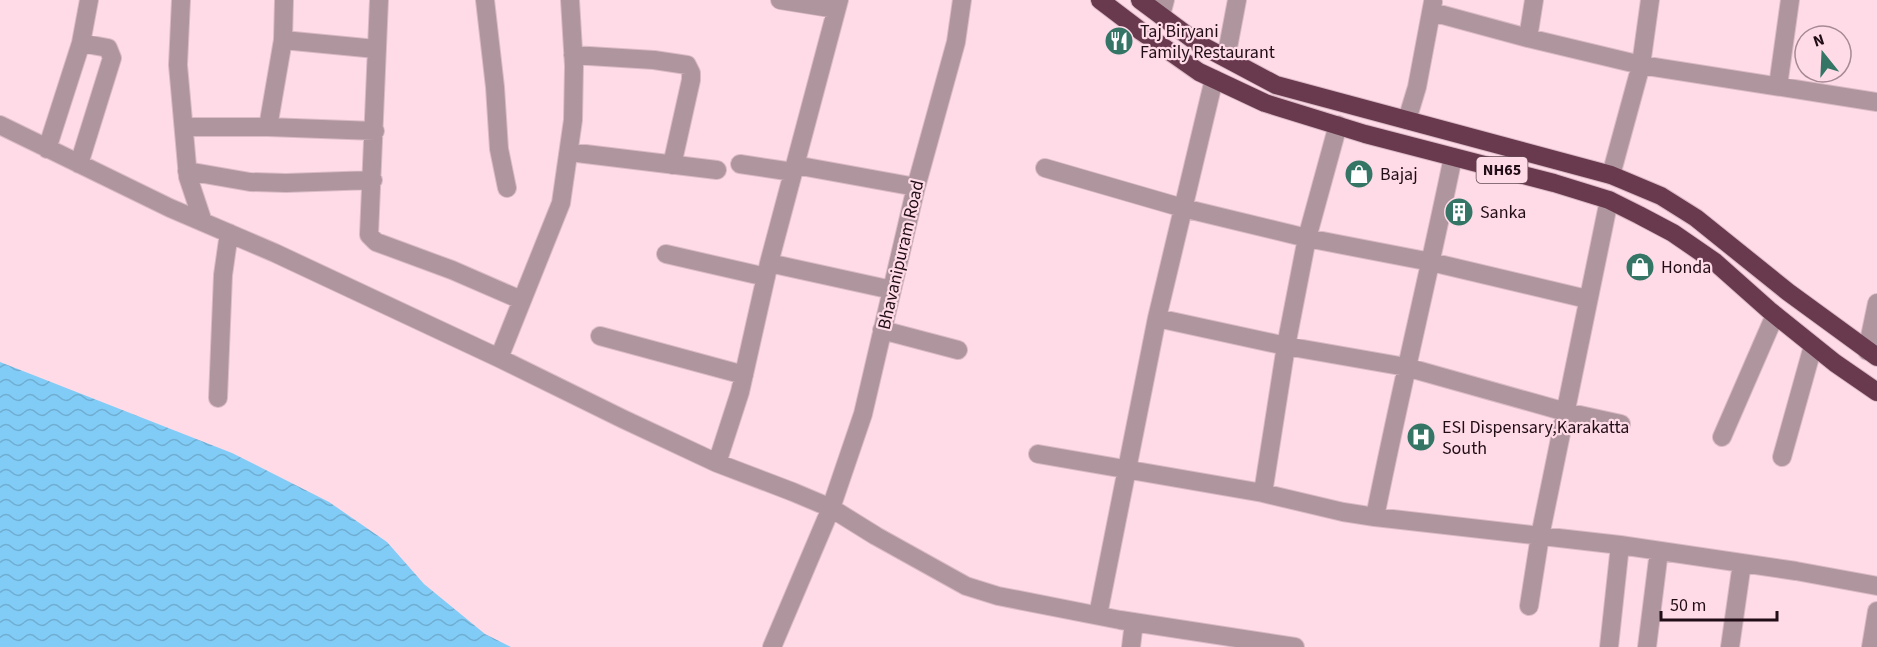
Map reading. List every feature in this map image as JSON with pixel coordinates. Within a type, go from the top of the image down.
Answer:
[{"type":"highway","name":"NH65","points":[[1100,0],[1142,32],[1214,79],[1265,103],[1609,200],[1673,233],[1715,262],[1813,346],[1877,392]]},
{"type":"highway","name":"NH65","points":[[1140,0],[1163,8],[1199,44],[1276,86],[1611,176],[1661,196],[1696,218],[1788,292],[1872,354]]},
{"type":"street","points":[[47,148],[81,43],[89,0]]},
{"type":"street","points":[[181,0],[178,65],[188,171],[203,222]]},
{"type":"street","points":[[268,127],[284,40],[284,0]]},
{"type":"street","points":[[379,0],[373,180],[368,230],[372,239],[521,300]]},
{"type":"street","points":[[485,0],[495,87],[498,149],[507,188]]},
{"type":"street","points":[[499,358],[561,203],[573,120],[570,0]]},
{"type":"street","points":[[717,463],[744,375],[768,270],[838,5],[782,0]]},
{"type":"street","name":"Bhavanipuram Road","points":[[772,647],[831,508],[863,414],[916,187],[956,42],[962,0]]},
{"type":"street","points":[[1226,58],[1237,0]]},
{"type":"street","points":[[1527,38],[1534,0]]},
{"type":"street","points":[[1611,176],[1641,65],[1650,0]]},
{"type":"street","points":[[1778,86],[1790,0]]},
{"type":"street","points":[[1407,120],[1417,87],[1433,6],[1527,38],[1641,65],[1877,102]]},
{"type":"street","points":[[284,40],[376,49]]},
{"type":"street","points":[[79,164],[112,58],[108,48],[81,43]]},
{"type":"street","points":[[573,55],[687,65],[691,73],[691,80],[672,165]]},
{"type":"street","points":[[1098,615],[1157,318],[1214,79]]},
{"type":"street","points":[[0,125],[203,222],[499,358],[717,463],[831,508],[966,586],[998,596],[1134,622],[1295,647]]},
{"type":"street","points":[[1263,493],[1306,238],[1338,125]]},
{"type":"street","points":[[184,127],[375,131]]},
{"type":"street","points":[[569,152],[717,170]]},
{"type":"street","points":[[1375,517],[1453,157]]},
{"type":"street","points":[[740,164],[794,168],[916,187]]},
{"type":"street","points":[[1044,168],[1183,208],[1306,238],[1431,262],[1587,299]]},
{"type":"street","points":[[188,171],[250,182],[373,180]]},
{"type":"street","points":[[1529,606],[1540,536],[1609,200]]},
{"type":"street","points":[[218,398],[223,275],[229,233]]},
{"type":"street","points":[[666,254],[892,290]]},
{"type":"street","points":[[1872,354],[1877,303]]},
{"type":"street","points":[[1722,437],[1775,315]]},
{"type":"street","points":[[1157,318],[1287,346],[1406,367],[1566,412],[1621,424]]},
{"type":"street","points":[[882,330],[958,350]]},
{"type":"street","points":[[600,336],[744,375]]},
{"type":"street","points":[[1782,457],[1813,346]]},
{"type":"street","points":[[1038,454],[1263,493],[1343,512],[1620,545],[1877,586]]},
{"type":"street","points":[[1608,647],[1620,545]]},
{"type":"street","points":[[1647,647],[1659,551]]},
{"type":"street","points":[[1730,647],[1742,563]]},
{"type":"street","points":[[1871,647],[1877,611]]},
{"type":"street","points":[[1131,647],[1134,622]]},
{"type":"water","points":[[0,362],[232,453],[329,502],[387,542],[424,584],[485,634],[511,647],[0,647]]},
{"type":"place","name":"Taj Biryani Family Restaurant","points":[[1119,41]]},
{"type":"place","name":"Bajaj","points":[[1359,174]]},
{"type":"place","name":"Sanka","points":[[1459,212]]},
{"type":"place","name":"Honda","points":[[1640,267]]},
{"type":"place","name":"ESI Dispensary,Karakatta South","points":[[1421,437]]}]
